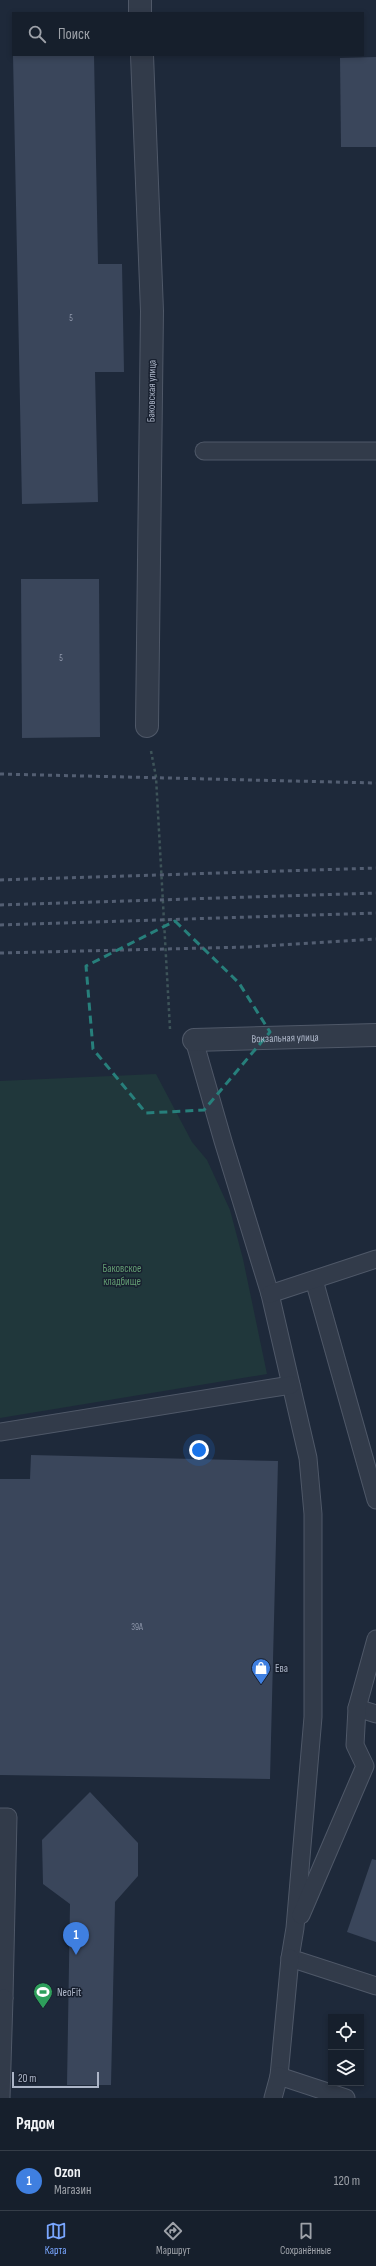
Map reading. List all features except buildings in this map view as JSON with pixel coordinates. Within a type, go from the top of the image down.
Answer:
[{"type":"street","points":[[140,0],[140,12]]},
{"type":"street","name":"Баковская улица","points":[[142,56],[152,311],[147,726]]},
{"type":"street","name":"Вокзальная улица","points":[[194,1040],[376,1035]]},
{"type":"lane","points":[[204,451],[376,451]]},
{"type":"lane","points":[[194,1040],[222,1141],[270,1294],[308,1458],[314,1514],[313,1717],[295,1928],[290,1958],[279,2076],[273,2098]]},
{"type":"lane","points":[[270,1294],[376,1259]]},
{"type":"lane","points":[[314,1280],[376,1500]]},
{"type":"lane","points":[[0,1432],[291,1386]]},
{"type":"lane","points":[[295,1928],[370,1768],[354,1745],[357,1708],[376,1639]]},
{"type":"lane","points":[[357,1708],[376,1714]]},
{"type":"lane","points":[[0,1817],[8,1817],[2,1998],[1,2098]]},
{"type":"lane","points":[[290,1958],[376,1986]]},
{"type":"lane","points":[[279,2076],[346,2098]]},
{"type":"path","points":[[147,726],[156,777],[170,1035],[194,1040]]},
{"type":"highlighted area","points":[[175,921],[239,983],[270,1032],[204,1110],[146,1113],[93,1049],[86,966]]},
{"type":"green space","name":"Баковское кладбище","points":[[156,1074],[192,1142],[207,1160],[230,1210],[243,1259],[267,1374],[0,1418],[0,1081]]},
{"type":"railway","points":[[0,774],[376,783]]},
{"type":"railway","points":[[0,880],[376,868]]},
{"type":"railway","points":[[0,905],[376,893]]},
{"type":"railway","points":[[0,925],[376,913]]},
{"type":"railway","points":[[0,953],[248,947],[376,939]]},
{"type":"place","name":"Ева","points":[[261,1685]]},
{"type":"place","name":"Ozon","points":[[76,1955]]},
{"type":"place","name":"NeoFit","points":[[43,2009]]}]
